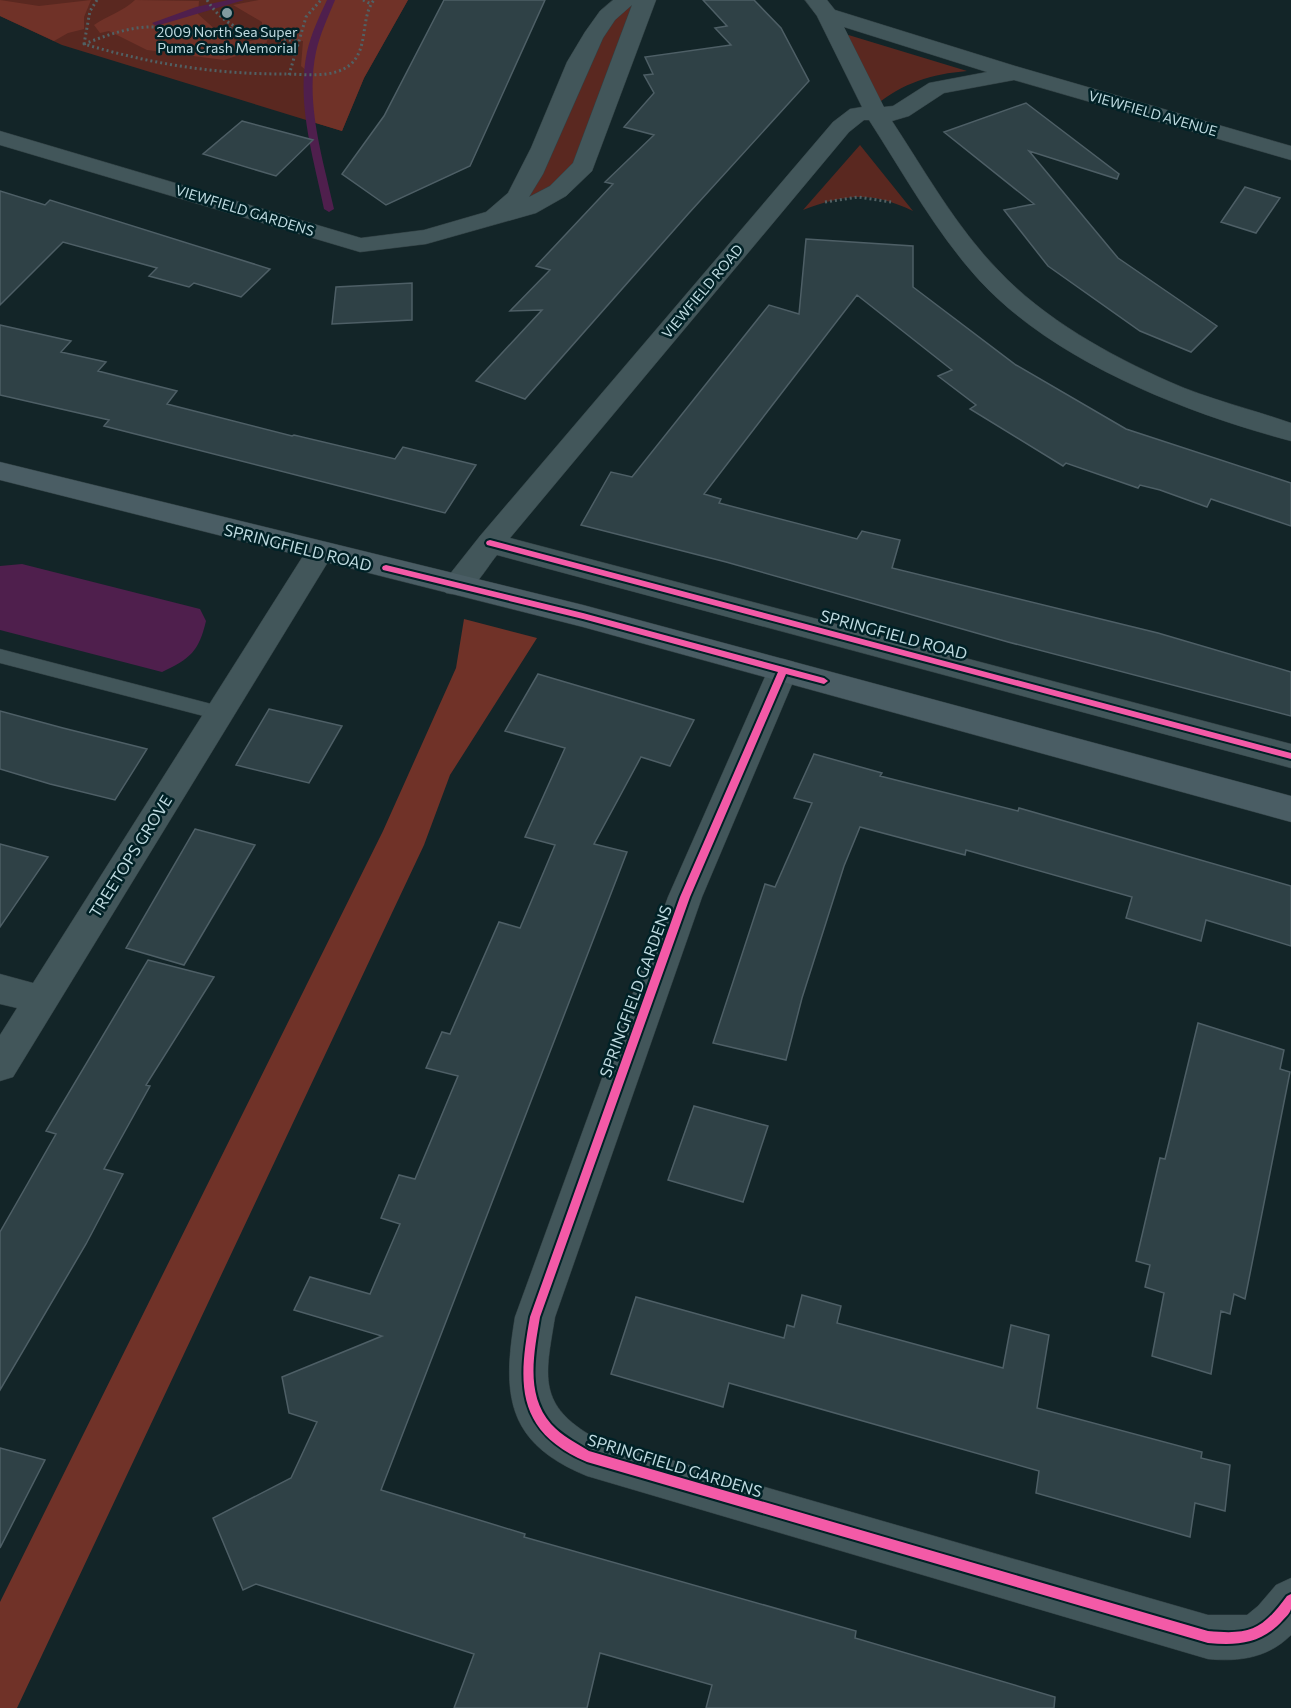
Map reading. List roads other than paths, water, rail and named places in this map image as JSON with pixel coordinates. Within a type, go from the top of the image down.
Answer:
[{"type":"street","name":"VIEWFIELD GARDENS","points":[[493,219],[517,197],[594,31],[616,6],[626,0]]},
{"type":"street","name":"VIEWFIELD GARDENS","points":[[0,138],[360,245],[426,237],[527,208],[558,191],[584,166],[645,0]]},
{"type":"street","name":"VIEWFIELD AVENUE","points":[[821,7],[1015,73],[1291,153]]},
{"type":"street","points":[[821,7],[876,113],[951,229],[989,276],[1072,342],[1161,388],[1291,432]]},
{"type":"street","name":"VIEWFIELD AVENUE","points":[[876,113],[894,114],[937,88],[1015,73]]},
{"type":"street","name":"VIEWFIELD ROAD","points":[[456,586],[841,127],[858,114],[876,113]]},
{"type":"street","name":"SPRINGFIELD ROAD","points":[[0,471],[584,616],[1291,809]]},
{"type":"street","name":"SPRINGFIELD ROAD","points":[[490,543],[1291,756]]},
{"type":"street","name":"TREETOPS GROVE","points":[[0,1066],[320,552]]},
{"type":"street","name":"SPRINGFIELD GARDENS","points":[[783,670],[685,897],[536,1317],[526,1380],[534,1410],[563,1444],[587,1456],[1208,1637],[1237,1640],[1259,1632],[1279,1618],[1291,1600]]},
{"type":"street","points":[[0,989],[41,1000]]},
{"type":"lane","points":[[0,656],[219,712]]},
{"type":"waterway","points":[[156,23],[199,9],[240,0]]},
{"type":"waterway","points":[[329,209],[312,129],[308,79],[311,53],[331,0]]},
{"type":"place","name":"2009 North Sea Super Puma Crash Memorial","points":[[227,13]]}]
